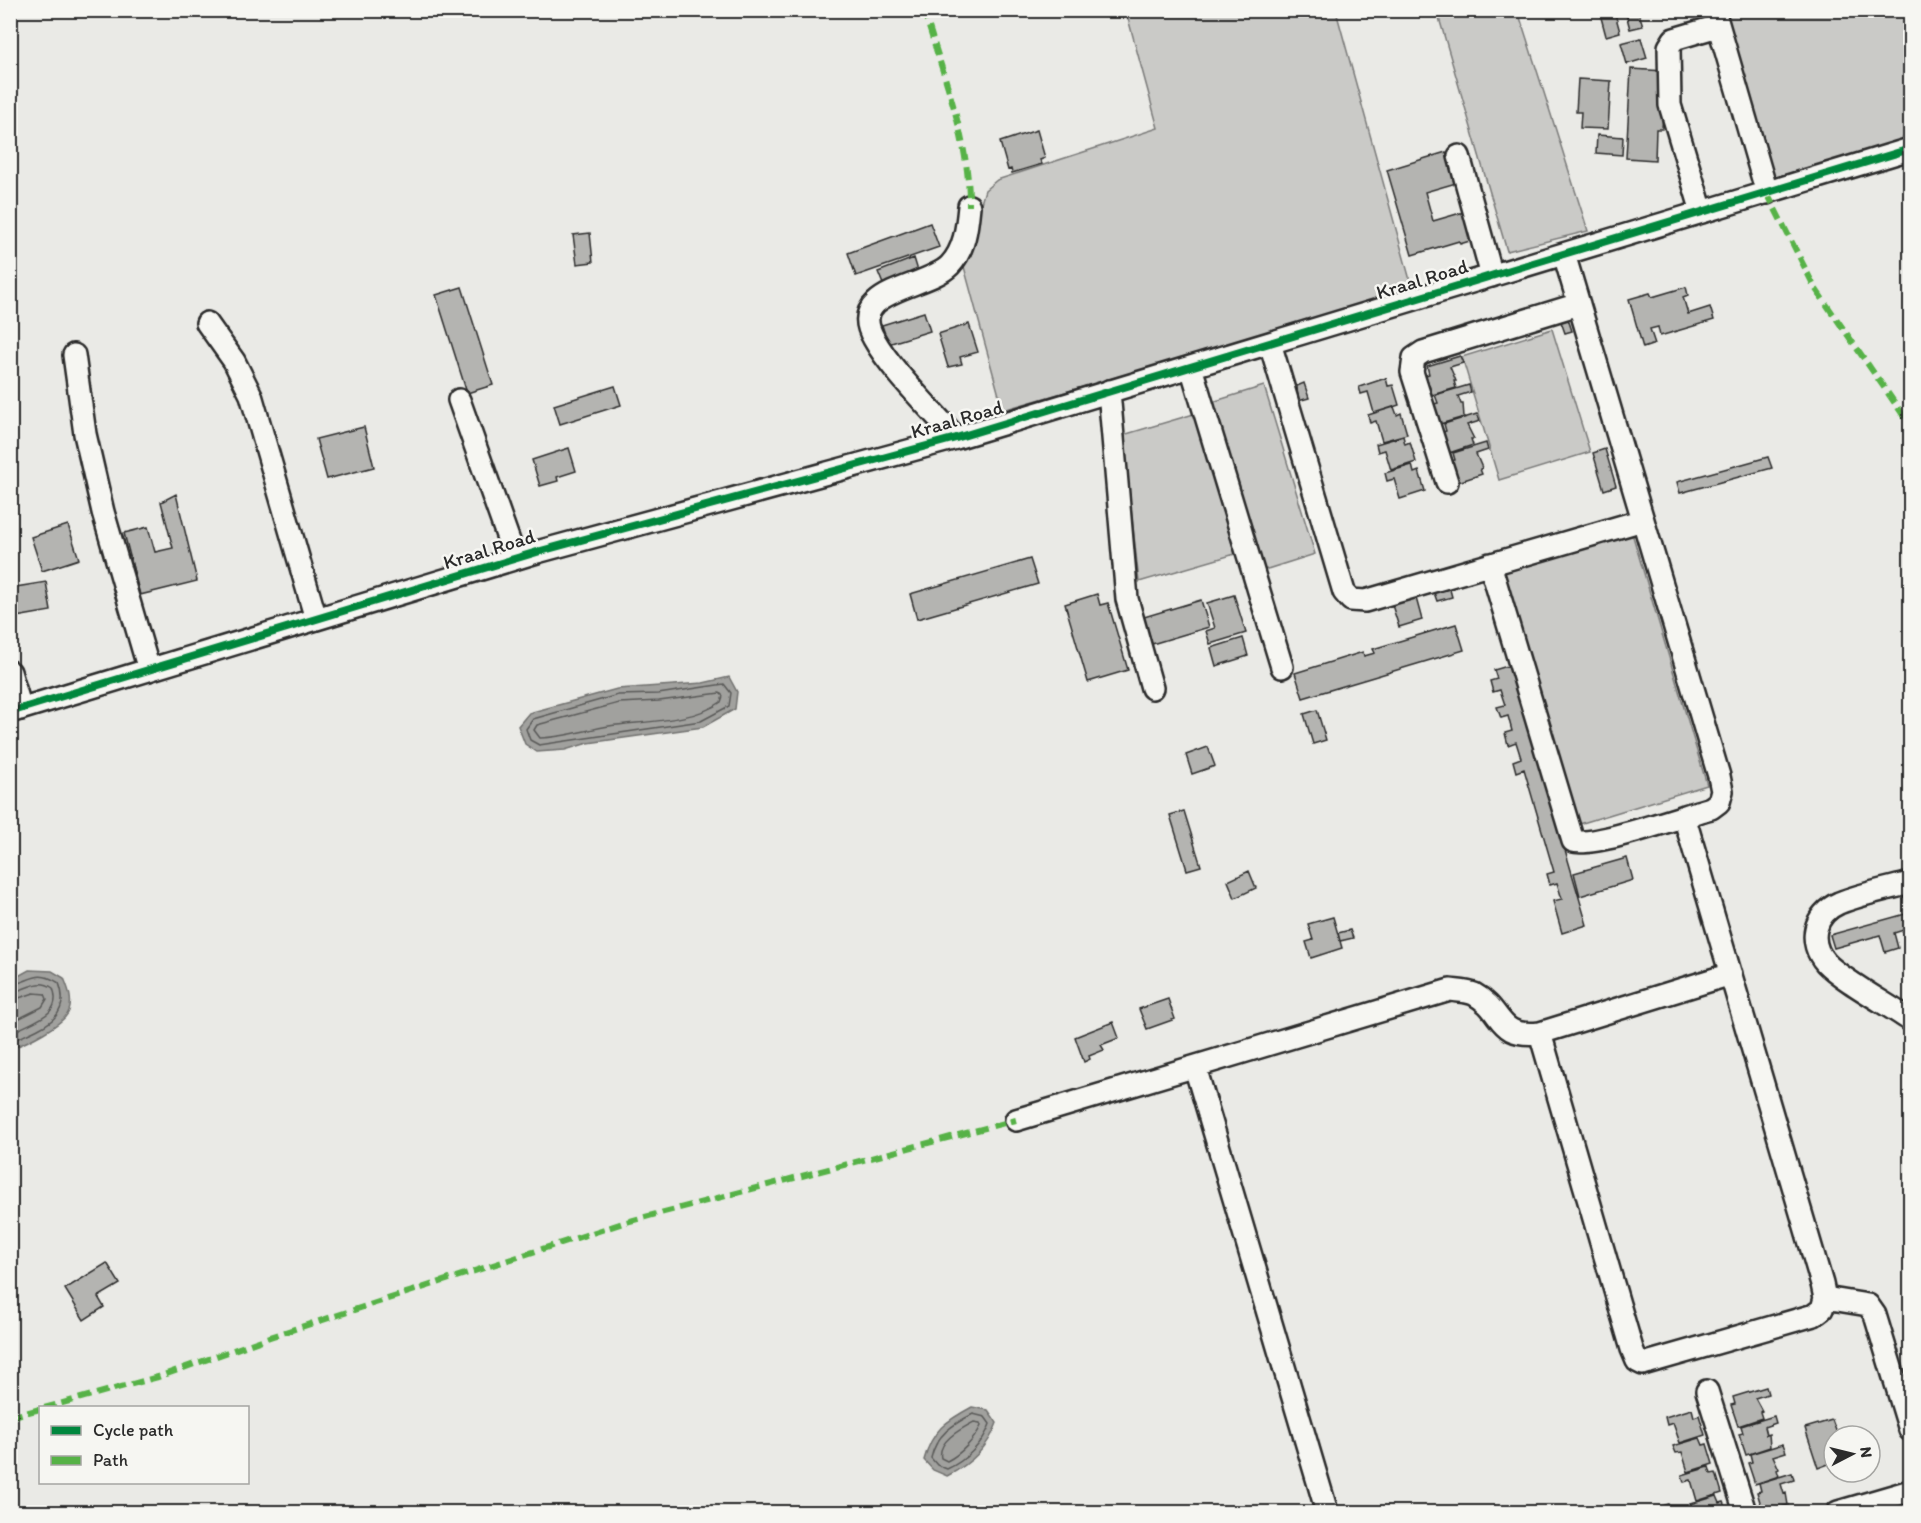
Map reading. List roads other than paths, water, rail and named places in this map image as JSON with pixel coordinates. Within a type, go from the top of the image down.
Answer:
[{"type":"street","points":[[1702,212],[1670,105],[1669,47],[1674,39],[1716,18],[1767,193]]},
{"type":"street","name":"Kraal Road","points":[[16,711],[515,558],[956,438],[1911,149]]},
{"type":"street","points":[[1460,156],[1492,276]]},
{"type":"street","points":[[956,438],[877,344],[870,328],[869,312],[876,300],[933,276],[948,267],[959,253],[966,233],[969,206]]},
{"type":"street","points":[[1490,564],[1573,841],[1588,842],[1711,808],[1719,802],[1722,791],[1564,254]]},
{"type":"street","points":[[1447,482],[1412,372],[1414,358],[1423,352],[1579,304]]},
{"type":"street","points":[[207,323],[234,361],[251,395],[316,619]]},
{"type":"street","points":[[1270,343],[1344,592],[1351,600],[1365,601],[1643,520]]},
{"type":"street","points":[[74,355],[86,434],[103,512],[149,670]]},
{"type":"street","points":[[1191,367],[1282,667]]},
{"type":"street","points":[[1109,391],[1127,599],[1152,688]]},
{"type":"street","points":[[459,400],[515,558]]},
{"type":"street","points":[[10,672],[16,711]]},
{"type":"street","points":[[1540,1033],[1637,1361],[1652,1363],[1814,1315],[1822,1309],[1825,1298],[1684,816]]},
{"type":"street","points":[[1911,882],[1839,903],[1819,917],[1815,929],[1817,951],[1827,964],[1911,1020]]},
{"type":"street","points":[[1016,1120],[1450,990],[1473,993],[1489,1007],[1506,1028],[1522,1035],[1540,1033],[1731,974]]},
{"type":"street","points":[[1195,1067],[1327,1512]]},
{"type":"street","points":[[1825,1298],[1868,1305],[1875,1315],[1911,1430]]},
{"type":"street","points":[[1707,1391],[1745,1512]]},
{"type":"street","points":[[1838,1512],[1911,1491]]},
{"type":"water","points":[[729,677],[737,692],[735,709],[703,727],[588,743],[565,750],[537,752],[525,744],[518,726],[529,713],[617,689],[703,683]]},
{"type":"water","points":[[29,970],[52,971],[64,978],[70,994],[70,1007],[66,1016],[52,1028],[11,1049],[11,980]]},
{"type":"water","points":[[972,1407],[988,1410],[997,1423],[993,1432],[983,1448],[963,1467],[947,1476],[933,1470],[924,1460],[931,1441],[947,1422]]}]
